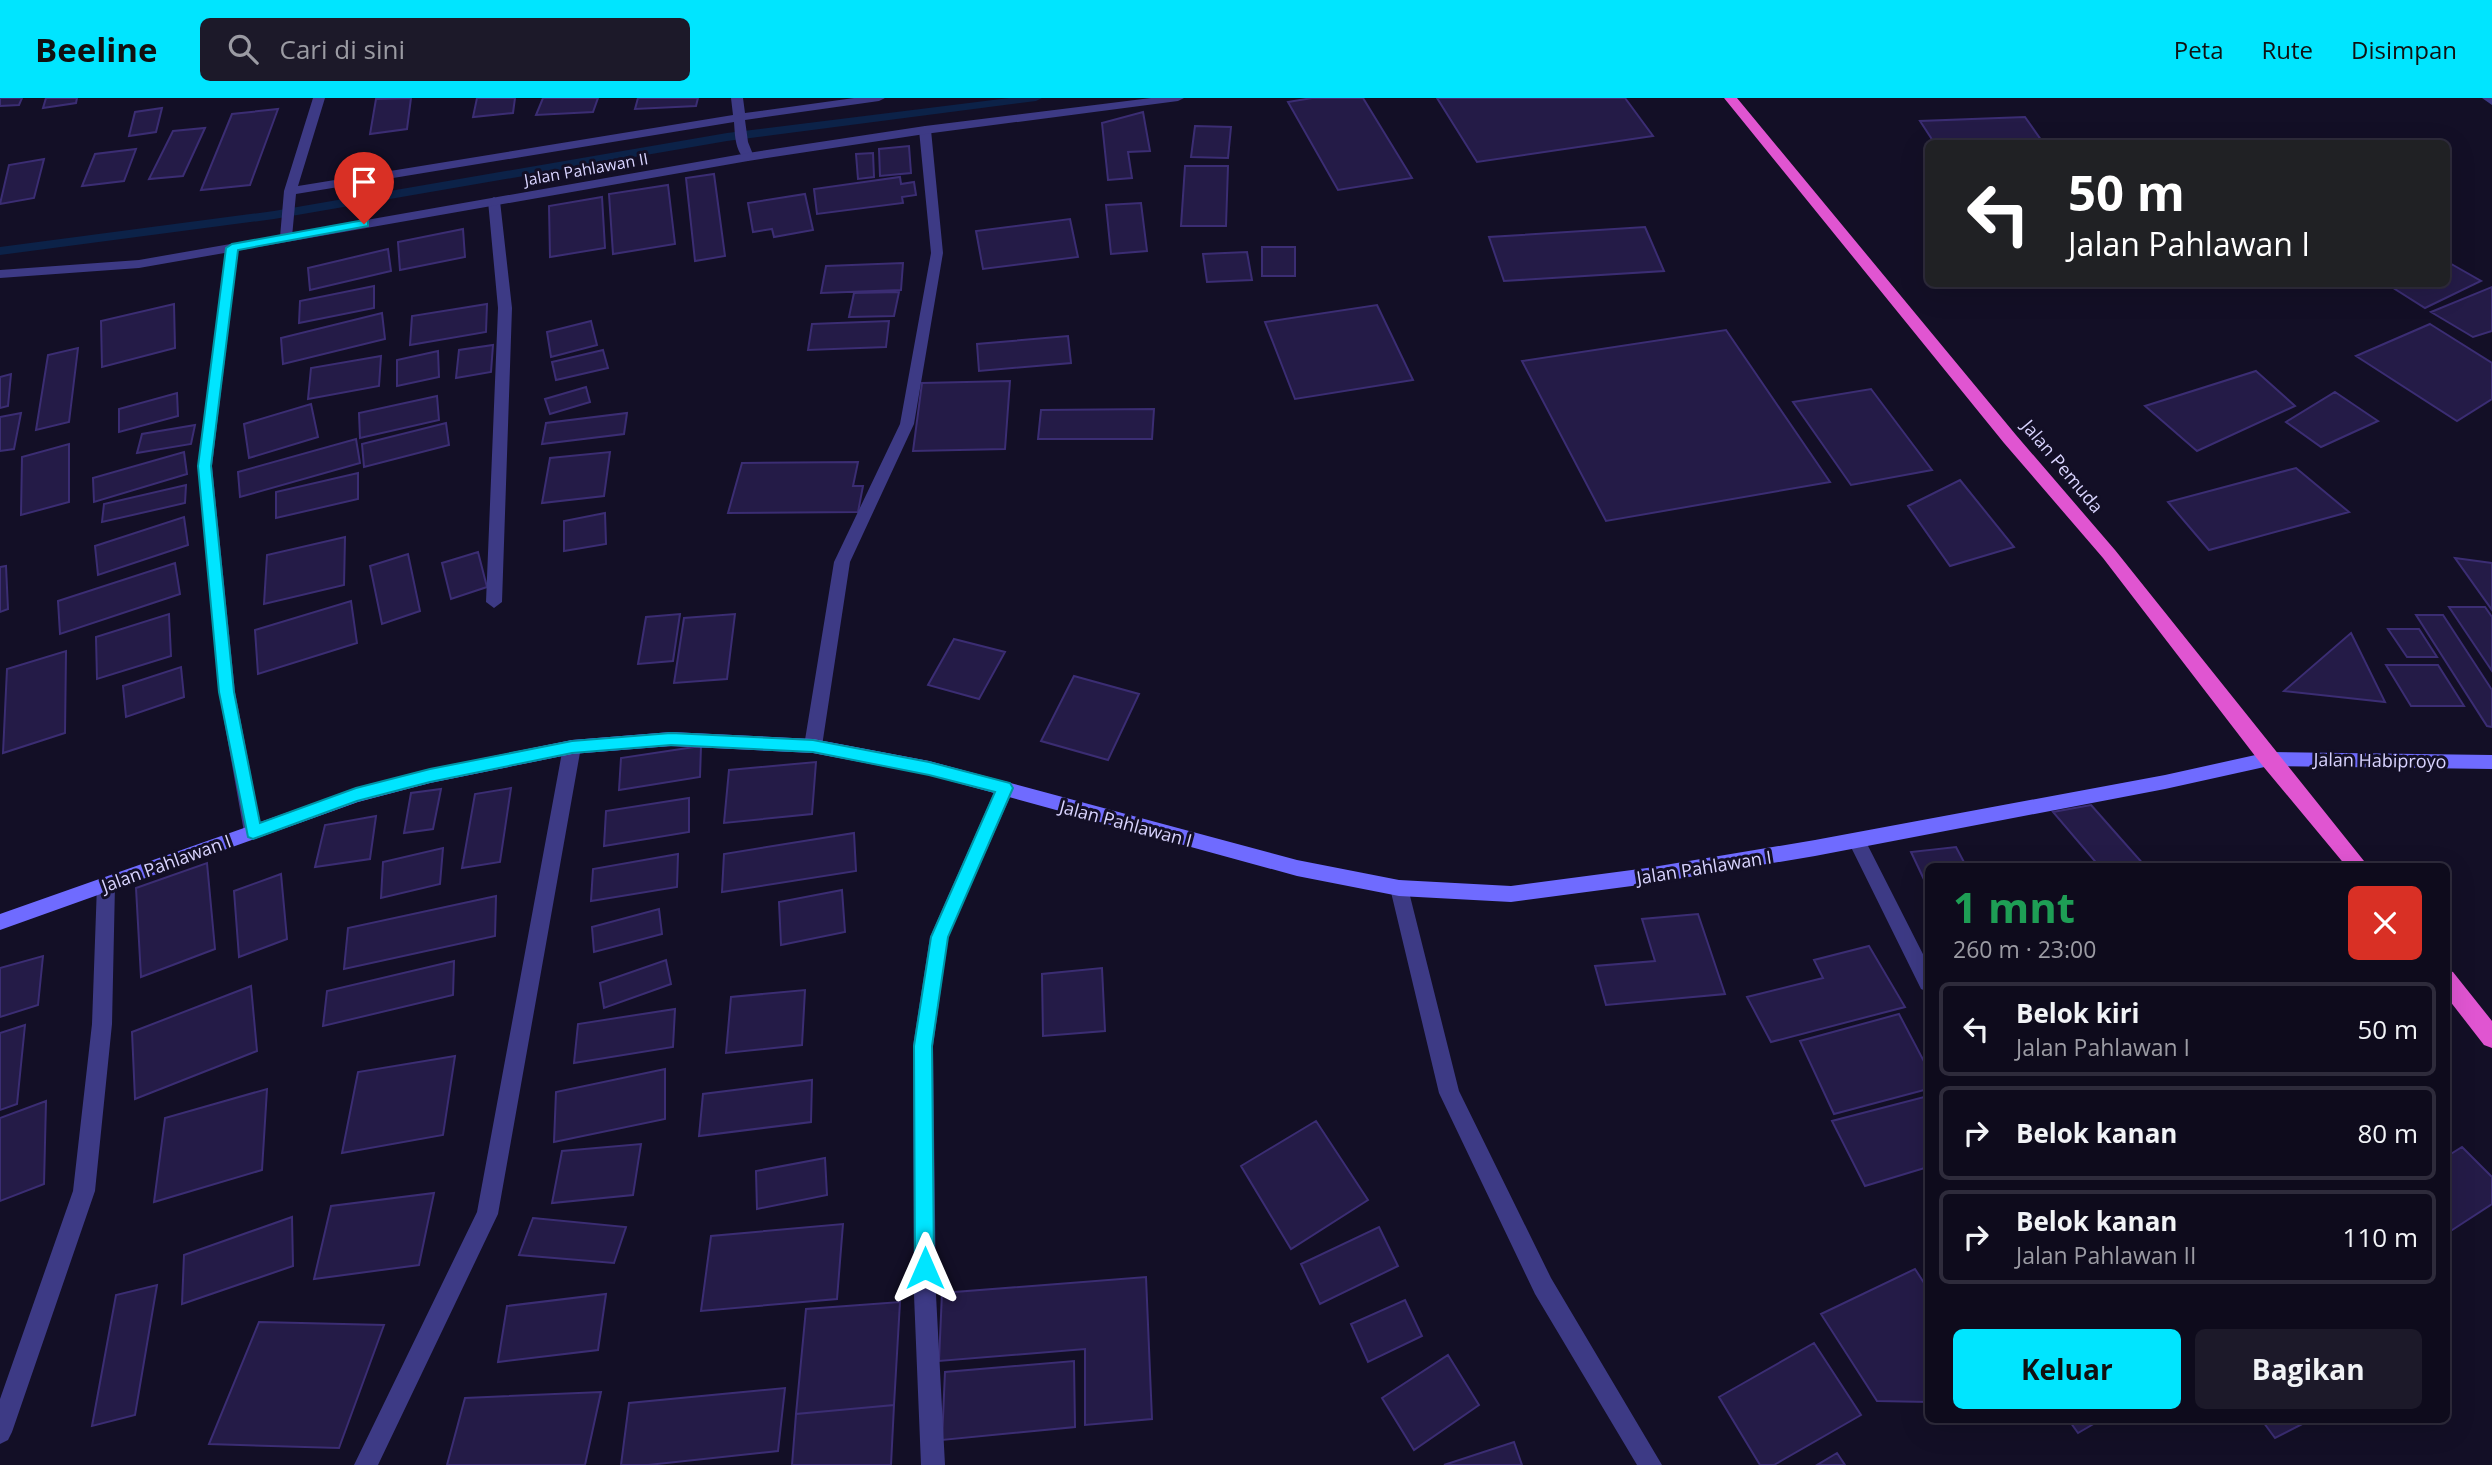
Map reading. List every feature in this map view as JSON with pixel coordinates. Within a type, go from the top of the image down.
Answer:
[{"type":"highway","name":"Jalan Pemuda","points":[[1730,98],[2028,461],[2109,554],[2269,759],[2356,863]]},
{"type":"highway","points":[[2450,984],[2492,1038]]},
{"type":"main road","name":"Jalan Pahlawan I","points":[[0,922],[356,794],[572,747],[671,739],[813,746],[929,768],[1074,810],[1297,868],[1399,888],[1511,894],[1647,876],[1857,841],[2165,782],[2269,759]]},
{"type":"main road","name":"Jalan Habiproyo","points":[[2269,759],[2492,762]]},
{"type":"street","points":[[286,237],[289,197],[318,98]]},
{"type":"street","points":[[737,98],[738,122],[748,157]]},
{"type":"street","points":[[289,197],[879,98]]},
{"type":"street","name":"Jalan Pahlawan II","points":[[0,274],[139,264],[748,157],[925,130],[1178,98]]},
{"type":"street","points":[[2488,98],[2492,102]]},
{"type":"street","points":[[813,746],[842,562],[907,424],[937,253],[925,130]]},
{"type":"street","points":[[494,201],[505,308],[494,602]]},
{"type":"street","points":[[232,248],[205,466],[227,692],[253,832]]},
{"type":"street","points":[[366,1465],[487,1214],[572,747]]},
{"type":"street","points":[[933,1465],[925,1295],[923,1046],[939,937],[1005,788]]},
{"type":"street","points":[[1857,841],[1925,978]]},
{"type":"street","points":[[0,1432],[84,1191],[102,1024],[106,885]]},
{"type":"street","points":[[1399,888],[1449,1093],[1544,1286],[1650,1465]]},
{"type":"building","points":[[0,98],[22,98],[19,105],[0,106]]},
{"type":"building","points":[[46,98],[77,98],[76,103],[43,108]]},
{"type":"building","points":[[411,98],[407,129],[370,134],[376,99]]},
{"type":"building","points":[[477,98],[515,98],[513,113],[473,117]]},
{"type":"building","points":[[543,98],[598,98],[593,112],[536,115]]},
{"type":"building","points":[[638,98],[698,98],[696,106],[635,109]]},
{"type":"building","points":[[1312,98],[1363,98],[1412,178],[1338,190],[1288,102]]},
{"type":"building","points":[[1437,98],[1625,98],[1653,136],[1477,162]]},
{"type":"building","points":[[162,108],[156,132],[129,136],[135,112]]},
{"type":"building","points":[[278,109],[250,185],[201,190],[232,114]]},
{"type":"building","points":[[1143,112],[1150,151],[1128,152],[1132,178],[1108,180],[1102,123]]},
{"type":"building","points":[[2025,117],[2041,140],[1932,140],[1920,121]]},
{"type":"building","points":[[1195,126],[1231,127],[1228,158],[1191,157]]},
{"type":"building","points":[[205,128],[183,176],[149,179],[173,131]]},
{"type":"building","points":[[909,146],[911,173],[880,176],[879,149]]},
{"type":"building","points":[[136,149],[124,181],[82,186],[95,154]]},
{"type":"building","points":[[873,153],[874,177],[858,179],[856,154]]},
{"type":"building","points":[[44,159],[34,198],[0,204],[9,165]]},
{"type":"building","points":[[1185,166],[1228,166],[1226,226],[1181,226]]},
{"type":"building","points":[[714,174],[725,256],[695,261],[686,178]]},
{"type":"building","points":[[900,177],[901,184],[914,182],[916,195],[902,197],[903,203],[817,214],[814,189]]},
{"type":"building","points":[[668,185],[675,244],[613,254],[609,194]]},
{"type":"building","points":[[805,194],[813,230],[774,237],[772,229],[753,232],[748,203]]},
{"type":"building","points":[[602,197],[605,248],[550,257],[549,206]]},
{"type":"building","points":[[1141,203],[1147,251],[1111,254],[1106,205]]},
{"type":"building","points":[[1070,219],[1078,257],[983,269],[976,231]]},
{"type":"building","points":[[1645,227],[1664,271],[1504,281],[1489,237]]},
{"type":"building","points":[[463,229],[465,257],[400,270],[398,242]]},
{"type":"building","points":[[1262,247],[1295,247],[1295,276],[1262,276]]},
{"type":"building","points":[[388,249],[391,271],[310,290],[308,268]]},
{"type":"building","points":[[1247,252],[1252,280],[1207,282],[1203,254]]},
{"type":"building","points":[[903,263],[901,290],[821,293],[826,266]]},
{"type":"building","points":[[2450,263],[2481,281],[2425,308],[2392,287],[2450,287]]},
{"type":"building","points":[[374,286],[374,308],[299,323],[300,301]]},
{"type":"building","points":[[2492,287],[2492,331],[2473,337],[2431,312]]},
{"type":"building","points":[[899,292],[894,316],[849,317],[854,293]]},
{"type":"building","points":[[174,304],[175,348],[102,367],[101,321]]},
{"type":"building","points":[[487,304],[486,332],[410,345],[412,316]]},
{"type":"building","points":[[1377,305],[1413,380],[1295,399],[1265,322]]},
{"type":"building","points":[[382,313],[385,339],[283,364],[281,338]]},
{"type":"building","points":[[591,321],[597,345],[551,357],[547,332]]},
{"type":"building","points":[[889,321],[886,347],[808,350],[812,324]]},
{"type":"building","points":[[2430,324],[2492,363],[2492,399],[2457,421],[2356,356]]},
{"type":"building","points":[[1726,330],[1830,482],[1606,521],[1522,361]]},
{"type":"building","points":[[1068,336],[1071,363],[979,371],[977,344]]},
{"type":"building","points":[[493,345],[491,372],[456,378],[459,350]]},
{"type":"building","points":[[78,348],[69,422],[36,430],[48,355]]},
{"type":"building","points":[[603,350],[608,368],[556,380],[552,362]]},
{"type":"building","points":[[438,351],[439,377],[397,386],[397,360]]},
{"type":"building","points":[[381,356],[379,386],[308,399],[311,368]]},
{"type":"building","points":[[2256,371],[2295,406],[2197,451],[2145,406]]},
{"type":"building","points":[[11,374],[8,406],[0,408],[0,377]]},
{"type":"building","points":[[1010,381],[1005,449],[913,451],[922,383]]},
{"type":"building","points":[[586,387],[590,402],[550,414],[545,399]]},
{"type":"building","points":[[1871,389],[1932,470],[1851,485],[1793,402]]},
{"type":"building","points":[[2335,392],[2378,421],[2321,447],[2286,422]]},
{"type":"building","points":[[177,393],[178,416],[119,432],[119,409]]},
{"type":"building","points":[[437,396],[439,420],[360,438],[359,413]]},
{"type":"building","points":[[311,404],[318,437],[249,458],[244,424]]},
{"type":"building","points":[[1154,409],[1152,439],[1038,439],[1041,410]]},
{"type":"building","points":[[21,413],[14,449],[0,451],[0,417]]},
{"type":"building","points":[[627,413],[624,434],[542,444],[546,423]]},
{"type":"building","points":[[446,423],[449,445],[364,467],[362,444]]},
{"type":"building","points":[[195,425],[191,444],[137,453],[142,434]]},
{"type":"building","points":[[356,439],[360,463],[240,497],[238,472]]},
{"type":"building","points":[[69,444],[69,502],[21,515],[22,457]]},
{"type":"building","points":[[184,452],[187,474],[94,502],[93,478]]},
{"type":"building","points":[[610,452],[604,496],[542,503],[550,458]]},
{"type":"building","points":[[858,462],[853,486],[863,486],[858,512],[728,513],[742,463]]},
{"type":"building","points":[[2296,468],[2349,512],[2209,550],[2168,502]]},
{"type":"building","points":[[358,473],[358,499],[276,518],[276,492]]},
{"type":"building","points":[[1960,480],[2014,547],[1950,566],[1908,506]]},
{"type":"building","points":[[186,485],[185,503],[102,522],[104,504]]},
{"type":"building","points":[[605,513],[606,544],[564,551],[564,521]]},
{"type":"building","points":[[184,517],[188,545],[98,575],[95,546]]},
{"type":"building","points":[[345,537],[344,585],[264,604],[267,555]]},
{"type":"building","points":[[478,552],[487,587],[451,599],[442,563]]},
{"type":"building","points":[[408,554],[420,611],[382,624],[370,566]]},
{"type":"building","points":[[2455,558],[2492,563],[2492,610]]},
{"type":"building","points":[[175,563],[180,594],[60,634],[58,601]]},
{"type":"building","points":[[6,566],[8,609],[0,612],[0,567]]},
{"type":"building","points":[[351,601],[357,643],[258,674],[255,630]]},
{"type":"building","points":[[2449,607],[2485,607],[2492,617],[2492,671]]},
{"type":"building","points":[[169,614],[171,656],[97,679],[96,637]]},
{"type":"building","points":[[680,614],[673,661],[638,664],[646,617]]},
{"type":"building","points":[[735,614],[727,679],[674,683],[684,618]]},
{"type":"building","points":[[2416,615],[2443,615],[2492,690],[2492,727],[2487,726]]},
{"type":"building","points":[[2388,629],[2419,629],[2437,657],[2407,657]]},
{"type":"building","points":[[2351,633],[2385,702],[2284,691]]},
{"type":"building","points":[[954,639],[1005,652],[979,699],[928,685]]},
{"type":"building","points":[[66,651],[65,733],[3,753],[7,669]]},
{"type":"building","points":[[2386,665],[2438,665],[2464,706],[2411,706]]},
{"type":"building","points":[[181,667],[184,697],[126,717],[123,686]]},
{"type":"building","points":[[1074,676],[1139,694],[1108,760],[1041,741]]},
{"type":"building","points":[[701,746],[700,777],[619,790],[621,758]]},
{"type":"building","points":[[816,762],[812,814],[724,823],[729,770]]},
{"type":"building","points":[[511,788],[500,862],[462,868],[475,794]]},
{"type":"building","points":[[441,789],[433,829],[404,833],[411,793]]},
{"type":"building","points":[[689,798],[689,832],[604,846],[606,811]]},
{"type":"building","points":[[2091,805],[2142,863],[2096,863],[2053,812]]},
{"type":"building","points":[[376,816],[370,859],[315,867],[325,825]]},
{"type":"building","points":[[854,833],[856,871],[722,892],[724,854]]},
{"type":"building","points":[[1956,847],[1964,863],[1925,863],[1925,882],[1911,852]]},
{"type":"building","points":[[443,848],[440,884],[381,898],[383,862]]},
{"type":"building","points":[[678,854],[677,887],[591,901],[593,869]]},
{"type":"building","points":[[207,863],[215,949],[141,977],[136,888]]},
{"type":"building","points":[[281,874],[287,939],[239,957],[234,891]]},
{"type":"building","points":[[842,890],[845,932],[781,945],[779,902]]},
{"type":"building","points":[[496,896],[495,936],[344,969],[348,928]]},
{"type":"building","points":[[659,909],[662,934],[594,952],[592,927]]},
{"type":"building","points":[[1698,914],[1725,994],[1606,1005],[1595,966],[1655,961],[1642,919]]},
{"type":"building","points":[[1869,946],[1905,1007],[1771,1042],[1747,997],[1823,978],[1814,960]]},
{"type":"building","points":[[43,956],[38,1005],[0,1017],[0,968]]},
{"type":"building","points":[[666,960],[671,984],[604,1008],[600,983]]},
{"type":"building","points":[[454,961],[453,995],[323,1026],[327,991]]},
{"type":"building","points":[[1102,968],[1105,1031],[1043,1036],[1042,974]]},
{"type":"building","points":[[251,986],[257,1051],[135,1099],[132,1032]]},
{"type":"building","points":[[805,990],[802,1045],[726,1053],[731,997]]},
{"type":"building","points":[[675,1009],[673,1047],[574,1063],[578,1024]]},
{"type":"building","points":[[1899,1014],[1925,1063],[1925,1090],[1834,1114],[1800,1041]]},
{"type":"building","points":[[25,1025],[17,1104],[0,1110],[0,1033]]},
{"type":"building","points":[[455,1056],[443,1135],[342,1153],[358,1072]]},
{"type":"building","points":[[665,1069],[665,1119],[554,1142],[556,1092]]},
{"type":"building","points":[[812,1080],[811,1122],[699,1136],[703,1094]]},
{"type":"building","points":[[267,1089],[262,1170],[154,1202],[165,1118]]},
{"type":"building","points":[[1925,1097],[1925,1168],[1865,1186],[1832,1121]]},
{"type":"building","points":[[46,1101],[44,1184],[0,1201],[0,1118]]},
{"type":"building","points":[[1316,1121],[1368,1200],[1291,1249],[1241,1166]]},
{"type":"building","points":[[641,1144],[633,1195],[552,1203],[562,1151]]},
{"type":"building","points":[[2462,1147],[2492,1177],[2492,1204],[2450,1231],[2450,1154]]},
{"type":"building","points":[[825,1158],[827,1195],[757,1209],[756,1171]]},
{"type":"building","points":[[434,1193],[419,1265],[314,1279],[331,1206]]},
{"type":"building","points":[[292,1217],[293,1266],[182,1304],[184,1255]]},
{"type":"building","points":[[533,1218],[626,1227],[614,1263],[519,1255]]},
{"type":"building","points":[[843,1224],[837,1299],[701,1311],[711,1236]]},
{"type":"building","points":[[1379,1227],[1398,1266],[1320,1304],[1301,1264]]},
{"type":"building","points":[[1915,1269],[1925,1284],[1925,1402],[1877,1401],[1821,1314]]},
{"type":"building","points":[[1146,1277],[1152,1419],[1085,1425],[1085,1349],[939,1361],[942,1293]]},
{"type":"building","points":[[157,1285],[135,1415],[92,1426],[116,1295]]},
{"type":"building","points":[[606,1294],[598,1350],[498,1362],[507,1306]]},
{"type":"building","points":[[1405,1300],[1422,1336],[1368,1362],[1351,1324]]},
{"type":"building","points":[[900,1302],[894,1405],[796,1414],[806,1309]]},
{"type":"building","points":[[259,1322],[384,1325],[339,1448],[209,1444]]},
{"type":"building","points":[[1814,1343],[1861,1415],[1774,1465],[1760,1465],[1719,1397]]},
{"type":"building","points":[[1448,1355],[1479,1405],[1414,1450],[1382,1398]]},
{"type":"building","points":[[1074,1361],[1075,1427],[942,1440],[945,1372]]},
{"type":"building","points":[[785,1388],[778,1451],[648,1465],[621,1465],[629,1403]]},
{"type":"building","points":[[601,1392],[585,1465],[447,1465],[465,1398]]},
{"type":"building","points":[[894,1405],[891,1465],[792,1465],[796,1414]]},
{"type":"building","points":[[2071,1423],[2095,1423],[2078,1433]]},
{"type":"building","points":[[2264,1423],[2304,1423],[2275,1438]]},
{"type":"building","points":[[1514,1442],[1522,1465],[1444,1465]]},
{"type":"building","points":[[1837,1453],[1845,1465],[1817,1465]]},
{"type":"waterway","points":[[0,251],[274,215],[727,137],[1036,98]]},
{"type":"route","points":[[364,224],[232,248],[205,466],[227,692],[253,832],[356,794],[430,776],[572,747],[671,739],[813,746],[929,768],[1005,788],[939,937],[923,1046],[925,1268]]}]
